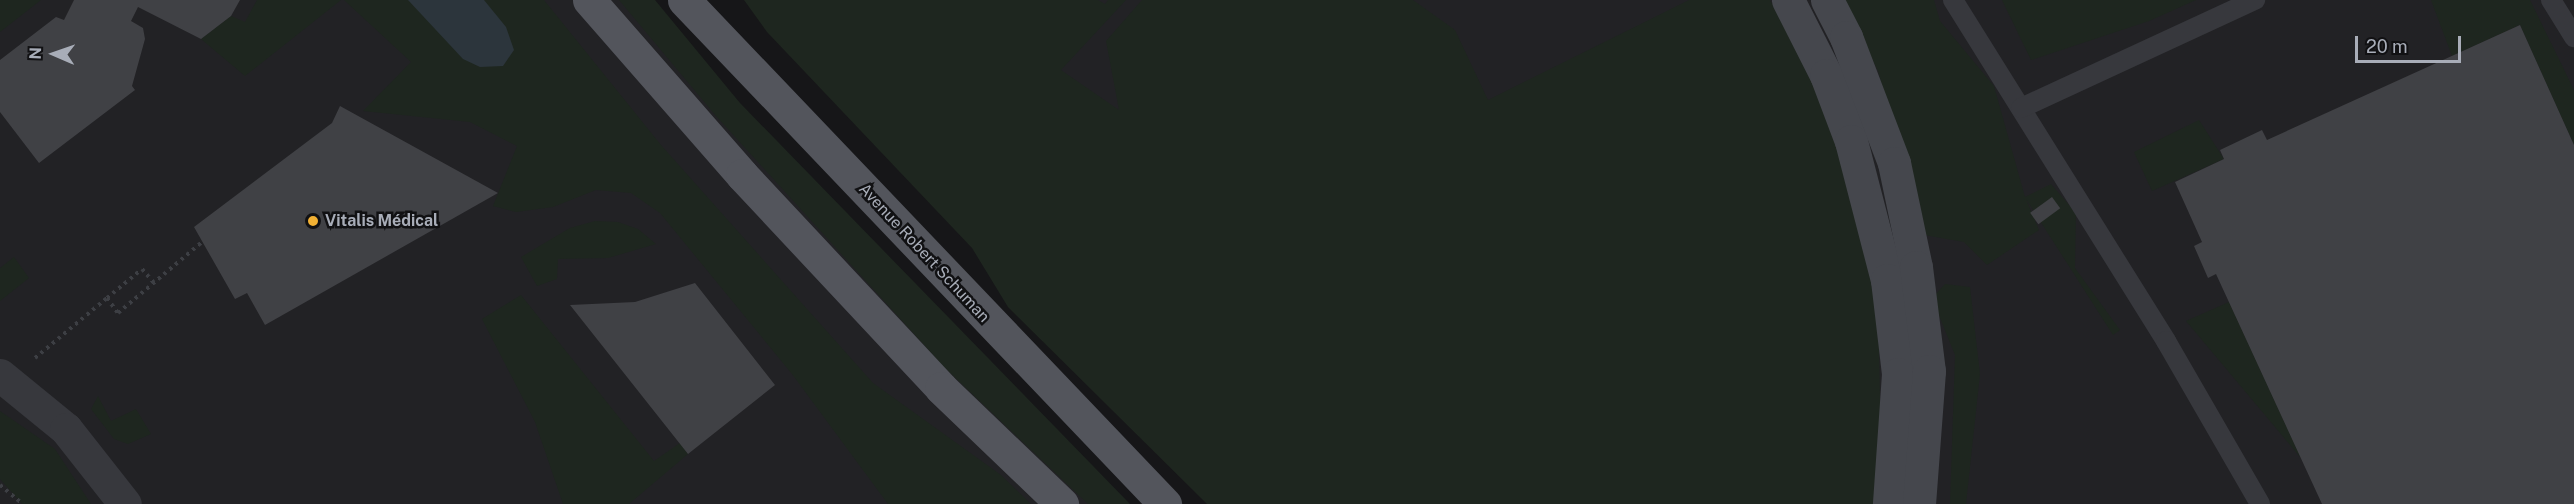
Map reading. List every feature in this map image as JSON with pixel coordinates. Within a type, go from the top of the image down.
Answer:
[{"type":"main road","points":[[589,0],[742,175],[941,388],[1062,504]]},
{"type":"main road","name":"Avenue Robert Schuman","points":[[684,0],[1165,504]]},
{"type":"main road","points":[[705,0],[790,112]]},
{"type":"main road","points":[[1788,0],[1826,75],[1851,141],[1887,280],[1898,374],[1889,504]]},
{"type":"main road","points":[[1827,0],[1846,37],[1894,163],[1916,267],[1929,371],[1919,504]]},
{"type":"street","points":[[14,370],[66,429],[125,504]]},
{"type":"lane","points":[[1953,0],[2166,341],[2260,504]]},
{"type":"lane","points":[[2021,108],[2254,0]]},
{"type":"lane","points":[[2551,0],[2574,37]]},
{"type":"lane","points":[[1851,141],[1870,154],[1901,262],[1916,267],[1896,289],[1890,310]]},
{"type":"lane","points":[[1898,374],[1911,412],[1904,504]]},
{"type":"path","points":[[107,298],[118,312],[202,242]]},
{"type":"path","points":[[14,370],[142,269],[154,283]]},
{"type":"path","points":[[0,485],[23,504]]},
{"type":"shaded area","points":[[0,0],[650,0],[846,238],[1118,504],[0,504]]},
{"type":"shaded area","points":[[0,0],[41,0],[0,32]]},
{"type":"shaded area","points":[[257,0],[341,0],[245,76],[201,39],[231,16],[245,22]]},
{"type":"shaded area","points":[[344,0],[544,0],[661,145],[873,383],[1001,475],[1031,504],[888,504],[792,374],[660,213],[631,193],[596,190],[553,207],[516,212],[493,206],[517,146],[470,122],[363,111],[411,62]]},
{"type":"shaded area","points":[[408,0],[484,0],[506,27],[514,50],[503,66],[480,67],[463,59]]},
{"type":"shaded area","points":[[619,0],[655,0],[740,103],[1130,504],[1088,504],[945,368],[716,116]]},
{"type":"shaded area","points":[[744,0],[1098,0],[1105,4],[1108,0],[1126,0],[1061,70],[1119,110],[1106,41],[1142,0],[1413,0],[1455,30],[1488,100],[1689,0],[1770,0],[1830,109],[1878,304],[1882,487],[1878,504],[1207,504],[1008,307],[972,248],[767,32]]},
{"type":"shaded area","points":[[788,0],[2574,0],[2574,504],[1294,504]]},
{"type":"shaded area","points":[[1844,0],[1934,0],[1940,21],[1994,86],[2025,197],[2051,184],[2076,213],[2075,268],[2120,330],[2113,335],[2026,199],[2039,230],[1987,265],[1964,242],[1924,235],[1878,71]]},
{"type":"shaded area","points":[[2002,0],[2196,0],[2149,21],[2031,60]]},
{"type":"shaded area","points":[[2431,0],[2530,0],[2574,90],[2574,145],[2520,25],[2452,56]]},
{"type":"shaded area","points":[[2199,120],[2224,159],[2152,191],[2134,152]]},
{"type":"shaded area","points":[[595,221],[618,222],[638,229],[656,244],[608,258],[558,259],[557,279],[537,286],[521,257],[570,228]]},
{"type":"shaded area","points":[[14,257],[29,278],[0,301],[0,268]]},
{"type":"shaded area","points":[[1945,284],[1970,287],[1980,374],[1966,504],[1950,504],[1955,355],[1932,298]]},
{"type":"shaded area","points":[[521,295],[654,461],[680,443],[688,454],[629,504],[563,504],[535,422],[482,319]]},
{"type":"shaded area","points":[[2229,302],[2301,458],[2186,321]]},
{"type":"shaded area","points":[[98,396],[111,421],[136,409],[151,434],[128,444],[114,439],[91,409]]},
{"type":"shaded area","points":[[0,411],[55,449],[91,504],[22,504],[0,479]]},
{"type":"building","points":[[74,0],[240,0],[231,16],[201,39],[138,7],[131,21],[143,28],[145,39],[132,86],[135,90],[39,163],[0,112],[0,60],[56,17],[64,20]]},
{"type":"building","points":[[2520,25],[2574,145],[2574,504],[2322,504],[2216,274],[2208,278],[2194,246],[2202,242],[2175,182],[2224,159],[2220,150],[2262,130],[2267,140]]},
{"type":"building","points":[[340,106],[498,193],[265,325],[247,293],[235,299],[194,227],[332,123]]},
{"type":"building","points":[[2052,197],[2060,208],[2038,224],[2030,213]]},
{"type":"building","points":[[695,283],[775,385],[688,454],[570,305],[635,302]]},
{"type":"place","name":"Vitalis Médical","points":[[313,221]]}]
